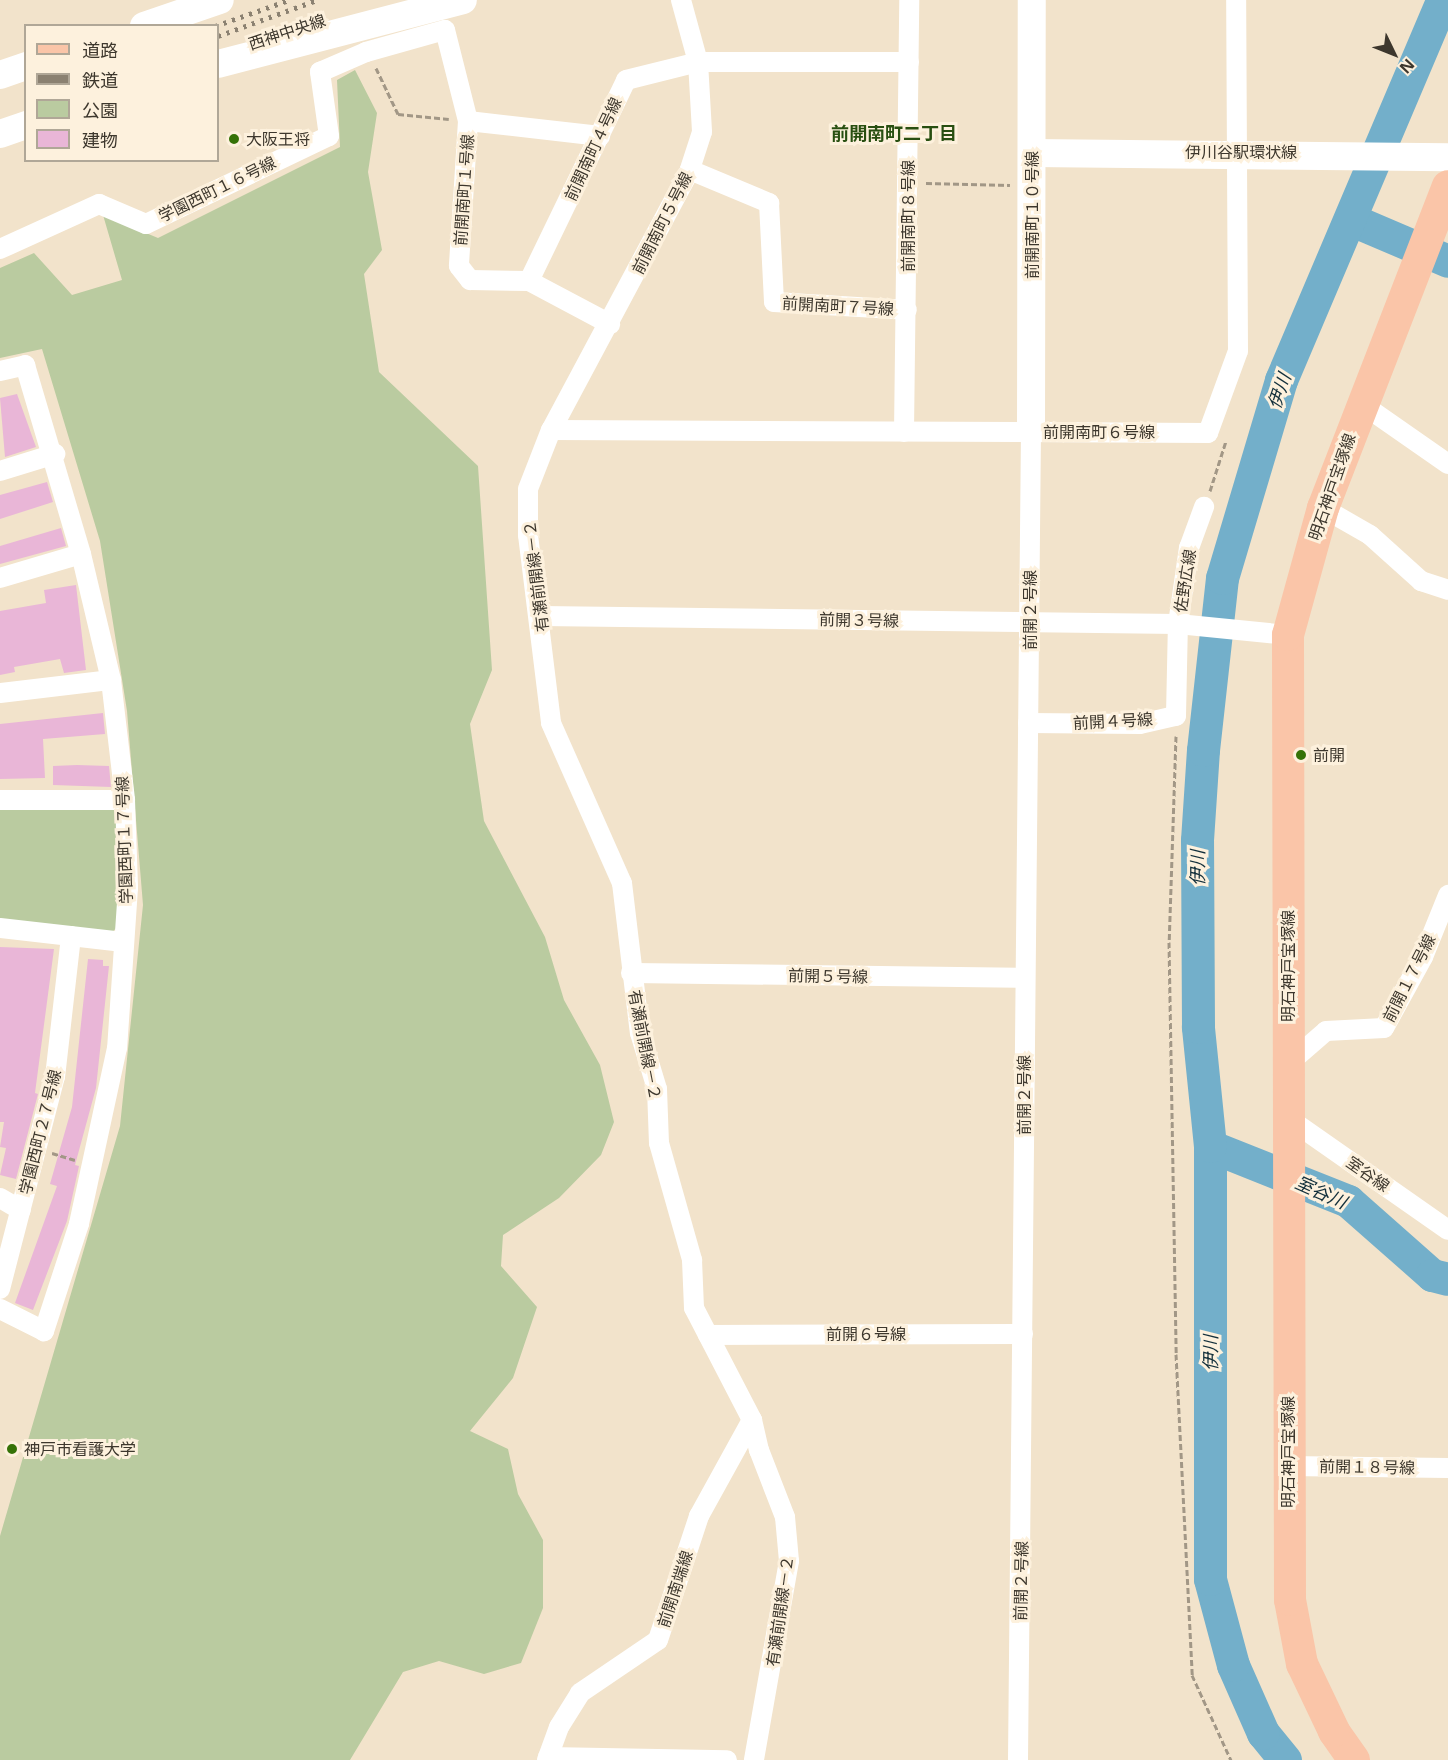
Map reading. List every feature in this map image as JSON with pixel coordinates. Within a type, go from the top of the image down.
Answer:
[{"type":"main road","name":"明石神戸宝塚線","points":[[1354,1760],[1334,1731],[1302,1664],[1290,1600],[1287,1466],[1288,1118],[1279,634],[1362,404],[1423,253],[1446,167]]},
{"type":"street","points":[[126,24],[182,0]]},
{"type":"street","points":[[150,24],[220,0]]},
{"type":"street","name":"西神中央線","points":[[219,56],[392,0]]},
{"type":"street","points":[[219,64],[463,0]]},
{"type":"street","name":"前開南町５号線","points":[[551,430],[610,324],[690,170],[702,132],[698,62],[681,0]]},
{"type":"street","name":"前開南町８号線","points":[[904,432],[909,0]]},
{"type":"street","name":"前開南町１０号線","points":[[1031,431],[1032,0]]},
{"type":"street","name":"前開南町６号線","points":[[551,430],[1208,432],[1224,398],[1238,351],[1234,152],[1236,0]]},
{"type":"street","name":"前開南町１号線","points":[[366,52],[445,30],[468,121],[459,266],[470,280],[529,280],[610,324]]},
{"type":"street","name":"学園西町１６号線","points":[[0,249],[99,204],[146,224],[329,136],[321,72],[366,52]]},
{"type":"street","name":"前開南町４号線","points":[[529,280],[626,80],[698,62],[909,62]]},
{"type":"street","points":[[0,75],[24,67]]},
{"type":"street","points":[[468,121],[600,136]]},
{"type":"street","points":[[0,134],[24,126]]},
{"type":"street","name":"伊川谷駅環状線","points":[[1033,153],[1342,153],[1446,167]]},
{"type":"street","name":"前開南町７号線","points":[[690,170],[769,203],[774,302],[907,310]]},
{"type":"street","name":"学園西町１７号線","points":[[0,371],[25,365],[55,454],[81,554],[111,680],[125,800],[128,888],[117,1048],[94,1165],[44,1331],[0,1309]]},
{"type":"street","points":[[1362,404],[1448,464]]},
{"type":"street","name":"有瀬前開線－２","points":[[551,430],[528,489],[528,535],[541,616],[551,723],[621,883],[640,1033],[657,1089],[659,1143],[692,1260],[694,1308],[752,1420],[759,1450],[785,1517],[789,1561],[754,1760]]},
{"type":"street","name":"前開２号線","points":[[1018,1760],[1031,431]]},
{"type":"street","points":[[0,471],[55,454]]},
{"type":"street","name":"佐野広線","points":[[1204,507],[1189,548],[1178,624],[1279,634]]},
{"type":"street","points":[[1323,508],[1370,535],[1421,581],[1448,590]]},
{"type":"street","points":[[0,578],[81,554]]},
{"type":"street","name":"前開３号線","points":[[541,616],[1178,624]]},
{"type":"street","name":"前開４号線","points":[[1028,723],[1140,724],[1176,716],[1178,624]]},
{"type":"street","points":[[0,693],[111,680]]},
{"type":"street","points":[[0,800],[125,800]]},
{"type":"street","name":"前開１７号線","points":[[1287,1064],[1326,1031],[1384,1028],[1423,957],[1448,895]]},
{"type":"street","points":[[0,928],[123,942]]},
{"type":"street","name":"学園西町２７号線","points":[[0,1289],[38,1150],[55,1077],[72,936]]},
{"type":"street","name":"前開５号線","points":[[631,973],[1024,978]]},
{"type":"street","name":"室谷線","points":[[1288,1118],[1448,1230]]},
{"type":"street","points":[[0,1198],[21,1210]]},
{"type":"street","name":"前開６号線","points":[[708,1335],[1023,1334]]},
{"type":"street","name":"前開南端線","points":[[548,1759],[559,1727],[580,1694],[658,1641],[699,1516],[752,1420]]},
{"type":"street","name":"前開１８号線","points":[[1287,1466],[1448,1468]]},
{"type":"street","points":[[548,1759],[727,1760]]},
{"type":"path","points":[[366,52],[398,114],[468,121]]},
{"type":"path","points":[[908,183],[1032,185]]},
{"type":"path","points":[[1204,507],[1227,449],[1224,398]]},
{"type":"path","points":[[1176,716],[1169,942],[1176,1366],[1192,1675],[1231,1760]]},
{"type":"path","points":[[38,1150],[94,1165]]},
{"type":"green space","points":[[355,70],[377,113],[368,172],[382,250],[364,274],[379,372],[478,466],[492,670],[470,724],[484,821],[545,937],[564,1000],[600,1065],[614,1122],[601,1155],[559,1198],[503,1235],[501,1266],[537,1307],[513,1378],[470,1431],[508,1449],[518,1494],[543,1540],[543,1608],[521,1663],[484,1674],[439,1661],[403,1672],[350,1760],[0,1760],[0,1536],[120,1126],[143,905],[127,711],[100,541],[42,349],[0,358],[0,268],[34,253],[72,295],[122,280],[103,215],[158,238],[340,147],[337,80]]},
{"type":"green space","points":[[109,805],[119,815],[118,926],[109,936],[0,922],[0,809]]},
{"type":"building","points":[[17,394],[36,447],[5,457],[0,398]]},
{"type":"building","points":[[47,482],[53,502],[0,519],[0,495]]},
{"type":"building","points":[[61,528],[66,546],[0,564],[0,546]]},
{"type":"building","points":[[76,585],[86,670],[64,673],[60,659],[14,667],[15,672],[0,675],[0,611],[46,603],[44,590]]},
{"type":"building","points":[[103,713],[105,734],[43,739],[45,778],[0,779],[0,724]]},
{"type":"building","points":[[53,766],[109,766],[111,787],[53,785]]},
{"type":"building","points":[[0,947],[54,949],[35,1093],[38,1094],[16,1179],[0,1175],[6,1148],[0,1147],[4,1122],[0,1122]]},
{"type":"building","points":[[88,959],[103,960],[103,966],[109,966],[96,1088],[75,1165],[79,1166],[67,1221],[33,1310],[15,1303],[57,1186],[50,1184],[72,1107]]},
{"type":"waterway","name":"伊川","points":[[1285,1760],[1263,1733],[1233,1665],[1210,1579],[1210,1146],[1198,1027],[1197,840],[1203,750],[1222,578],[1281,380],[1442,0]]},
{"type":"waterway","points":[[1352,220],[1448,261]]},
{"type":"waterway","name":"室谷川","points":[[1210,1146],[1348,1201],[1432,1275],[1448,1279]]},
{"type":"railway","points":[[219,25],[289,0]]},
{"type":"railway","points":[[219,36],[317,0]]},
{"type":"place","name":"大阪王将","points":[[234,139]]},
{"type":"place","name":"前開","points":[[1301,755]]},
{"type":"place","name":"神戸市看護大学","points":[[12,1449]]},
{"type":"district","name":"前開南町二丁目","points":[[894,133]]}]
